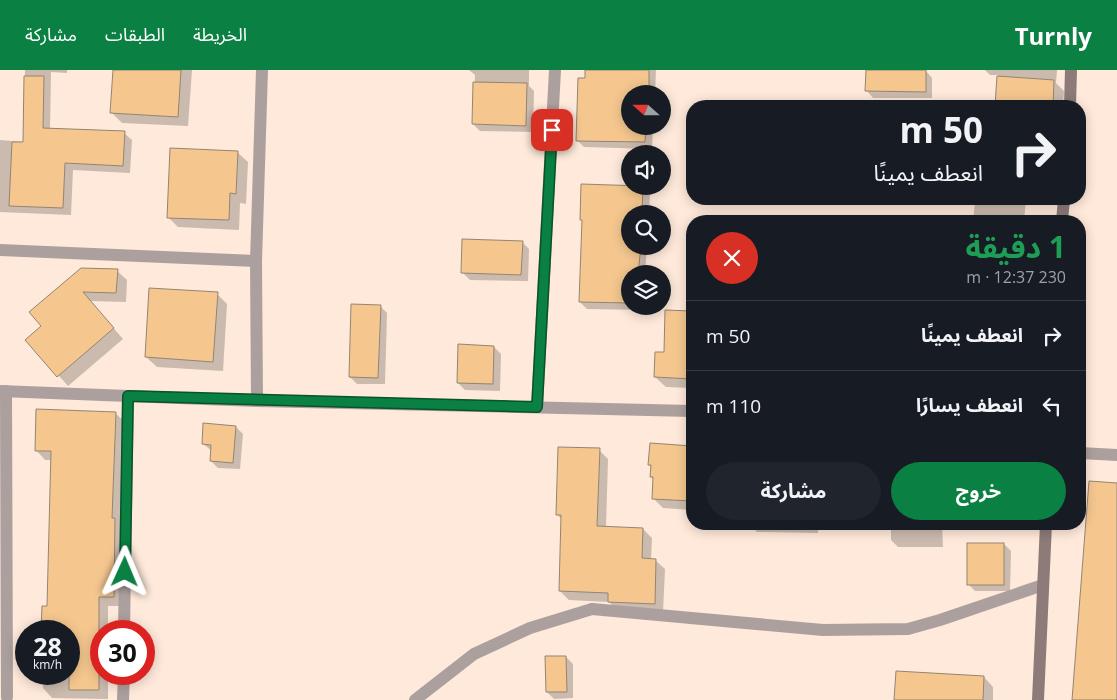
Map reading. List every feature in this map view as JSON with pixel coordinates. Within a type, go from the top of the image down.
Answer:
[{"type":"street","points":[[257,401],[256,261],[262,70]]},
{"type":"street","points":[[537,407],[555,70]]},
{"type":"street","points":[[1070,100],[1071,70]]},
{"type":"street","points":[[0,250],[256,261]]},
{"type":"street","points":[[7,697],[3,391],[257,401],[686,411]]},
{"type":"street","points":[[124,620],[128,396]]},
{"type":"street","points":[[1086,452],[1117,455]]},
{"type":"street","points":[[1038,700],[1046,530]]},
{"type":"street","points":[[415,700],[474,654],[530,628],[592,609],[823,630],[908,629],[1043,585]]},
{"type":"street","points":[[123,700],[124,685]]},
{"type":"building","points":[[113,70],[181,70],[178,117],[110,113]]},
{"type":"building","points":[[585,70],[649,70],[649,85],[621,85],[621,135],[645,135],[645,142],[576,141],[578,78],[585,78]]},
{"type":"building","points":[[866,70],[926,70],[926,92],[865,91]]},
{"type":"building","points":[[24,76],[44,76],[43,128],[125,131],[123,166],[65,163],[63,208],[9,206],[12,142],[23,142]]},
{"type":"building","points":[[997,76],[1054,80],[1053,100],[995,100]]},
{"type":"building","points":[[473,82],[527,83],[526,126],[472,124]]},
{"type":"building","points":[[170,148],[238,151],[236,194],[230,193],[229,220],[167,218]]},
{"type":"building","points":[[581,184],[621,185],[621,195],[643,195],[642,205],[621,205],[621,255],[640,255],[639,265],[621,265],[621,303],[579,302],[582,220],[580,220]]},
{"type":"building","points":[[462,239],[523,241],[521,275],[461,273]]},
{"type":"building","points":[[81,268],[118,269],[116,293],[83,292],[114,328],[57,377],[25,340],[41,326],[29,312]]},
{"type":"building","points":[[149,288],[218,292],[213,362],[145,357]]},
{"type":"building","points":[[351,304],[381,305],[378,378],[349,377]]},
{"type":"building","points":[[671,310],[686,311],[686,379],[654,377],[655,352],[664,352],[665,315],[671,315]]},
{"type":"building","points":[[458,344],[494,346],[493,384],[457,383]]},
{"type":"building","points":[[36,409],[116,412],[112,518],[115,518],[114,597],[99,597],[99,620],[90,620],[90,685],[99,685],[99,690],[69,690],[69,685],[80,685],[80,620],[41,620],[42,606],[47,606],[51,451],[35,451]]},
{"type":"building","points":[[203,423],[236,426],[233,463],[210,461],[211,445],[202,444]]},
{"type":"building","points":[[650,443],[686,446],[686,501],[652,499],[653,477],[650,477],[651,465],[648,465]]},
{"type":"building","points":[[558,447],[600,448],[597,526],[643,528],[642,558],[656,559],[655,604],[608,602],[608,593],[559,591],[561,515],[556,515]]},
{"type":"building","points":[[1089,481],[1117,483],[1117,700],[1072,700]]},
{"type":"building","points":[[967,543],[1004,543],[1004,585],[967,585]]},
{"type":"building","points":[[545,656],[566,656],[567,692],[546,692]]},
{"type":"building","points":[[896,671],[984,676],[983,700],[894,700]]},
{"type":"route","points":[[125,572],[128,396],[257,401],[537,407],[552,130]]}]
